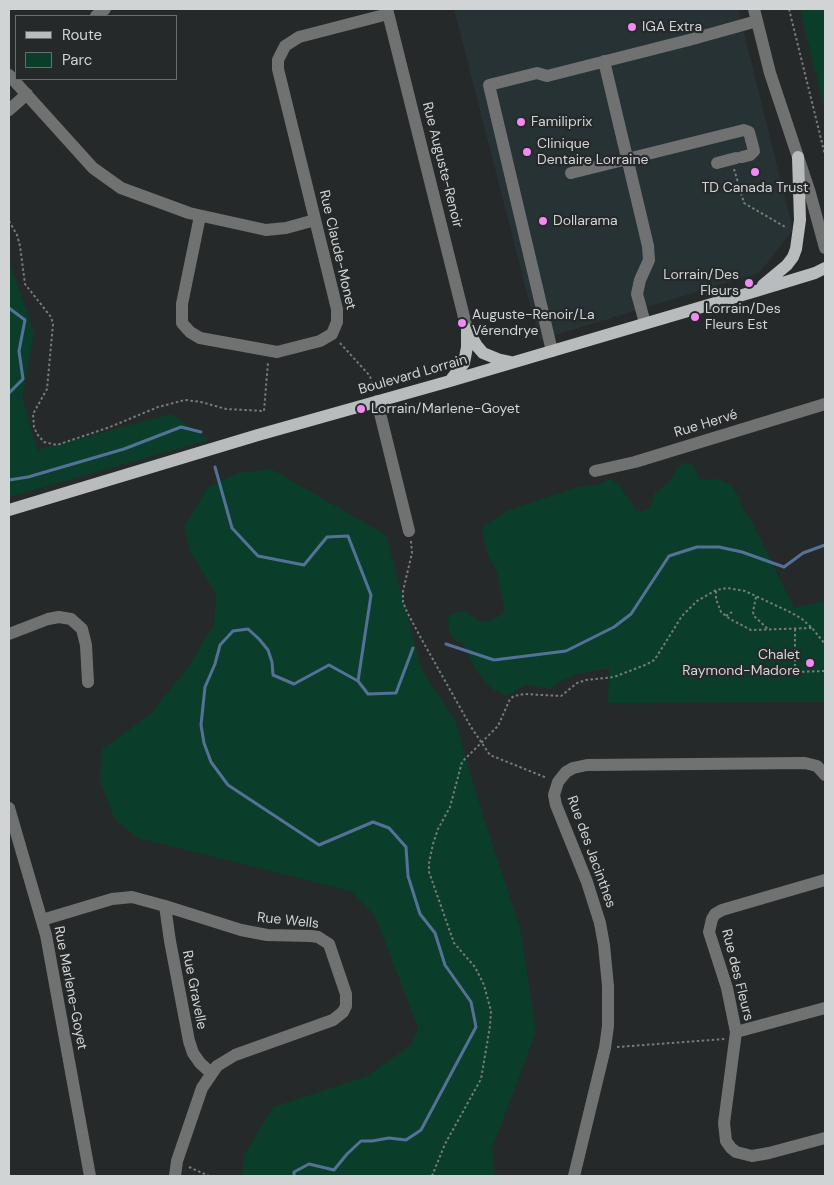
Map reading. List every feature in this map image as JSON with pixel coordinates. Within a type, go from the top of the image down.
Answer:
[{"type":"main road","points":[[756,291],[777,274],[793,257],[798,234],[800,204],[798,156]]},
{"type":"main road","name":"Boulevard Lorrain","points":[[9,510],[258,435],[756,291],[815,273],[825,268]]},
{"type":"main road","points":[[467,329],[483,353],[500,360],[512,362]]},
{"type":"main road","points":[[450,381],[464,363],[467,347],[467,329]]},
{"type":"street","name":"Rue Claude-Monet","points":[[332,334],[337,322],[337,308],[278,69],[281,52],[291,41],[388,12]]},
{"type":"street","name":"Rue Auguste-Renoir","points":[[388,12],[467,329]]},
{"type":"street","points":[[552,351],[489,85],[537,73],[547,76],[604,61],[755,15],[770,73],[810,193],[825,248]]},
{"type":"street","points":[[604,61],[648,246],[649,260],[640,280],[637,294],[645,323]]},
{"type":"street","points":[[9,110],[24,86],[93,168],[121,188],[151,200],[200,216],[266,230],[286,228],[315,220]]},
{"type":"street","points":[[571,172],[744,130],[749,132],[754,151],[750,155],[717,163]]},
{"type":"street","points":[[200,216],[182,304],[182,323],[190,332],[200,338],[277,352],[320,341],[332,334]]},
{"type":"street","points":[[377,401],[409,531]]},
{"type":"street","name":"Rue Hervé","points":[[595,472],[635,462],[825,404]]},
{"type":"street","points":[[9,634],[48,619],[59,617],[71,619],[82,629],[86,645],[88,682]]},
{"type":"street","name":"Rue des Jacinthes","points":[[574,1176],[605,1048],[608,1006],[604,945],[600,924],[586,882],[556,806],[554,795],[558,782],[566,772],[573,768],[587,766],[805,763],[817,766],[825,775]]},
{"type":"street","name":"Rue Marlene-Goyet","points":[[9,808],[42,920],[90,1176]]},
{"type":"street","name":"Rue des Fleurs","points":[[825,880],[722,910],[715,914],[712,919],[709,932],[727,988],[736,1035],[724,1123],[724,1132],[731,1148],[745,1155],[759,1155],[825,1138]]},
{"type":"street","name":"Rue Wells","points":[[42,920],[123,897],[141,899],[253,933],[318,937],[329,944],[346,994],[346,1006],[343,1012],[333,1020],[235,1055],[217,1066],[202,1088],[177,1161],[175,1176]]},
{"type":"street","name":"Rue Gravelle","points":[[165,906],[189,1041],[193,1053],[211,1073]]},
{"type":"street","points":[[736,1035],[825,1008]]},
{"type":"path","points":[[789,9],[825,155]]},
{"type":"path","points":[[736,158],[744,203],[798,234]]},
{"type":"path","points":[[9,221],[17,235],[20,246],[25,284],[52,321],[53,334],[47,389],[33,414],[33,423],[37,434],[47,443],[57,445],[110,427],[158,407],[185,400],[226,409],[264,411],[269,351]]},
{"type":"path","points":[[332,334],[370,376],[377,401]]},
{"type":"path","points":[[409,531],[413,546],[403,591],[403,602],[406,612],[481,743],[494,758],[558,782]]},
{"type":"path","points":[[432,1176],[445,1144],[481,1079],[490,1026],[490,1004],[484,984],[475,968],[454,943],[429,872],[433,844],[438,829],[450,807],[461,764],[498,726],[510,699],[514,696],[524,694],[561,696],[581,681],[614,677],[637,669],[652,661],[682,616],[697,600],[716,590],[734,588],[745,591],[792,614],[812,628],[825,644]]},
{"type":"path","points":[[716,590],[716,599],[721,612],[752,630],[812,628]]},
{"type":"path","points":[[756,597],[754,616],[769,630]]},
{"type":"path","points":[[726,616],[732,612]]},
{"type":"path","points":[[795,629],[795,672],[825,671]]},
{"type":"path","points":[[605,1048],[736,1035]]},
{"type":"path","points":[[177,1161],[209,1176]]},
{"type":"shaded area","points":[[454,9],[738,9],[793,230],[759,273],[539,340]]},
{"type":"green space","points":[[800,9],[825,9],[825,110]]},
{"type":"green space","points":[[9,261],[34,333],[22,397],[37,450],[171,414],[209,440],[9,497]]},
{"type":"green space","points":[[684,462],[694,466],[699,478],[706,480],[718,479],[731,485],[738,495],[741,506],[751,520],[794,608],[825,601],[825,702],[608,703],[609,668],[573,675],[550,689],[526,685],[506,696],[492,689],[477,672],[462,642],[456,642],[449,632],[448,618],[453,613],[465,611],[482,622],[490,622],[505,612],[497,572],[488,555],[482,528],[509,510],[578,487],[596,485],[611,479],[621,487],[636,510],[642,512],[650,507],[655,493],[671,480],[676,469]]},
{"type":"green space","points":[[271,469],[386,535],[421,668],[456,723],[478,800],[520,928],[536,1032],[492,1149],[495,1176],[242,1176],[244,1155],[273,1107],[367,1076],[411,1045],[418,1028],[375,916],[351,891],[138,838],[115,820],[100,781],[102,750],[151,713],[187,669],[214,624],[216,594],[190,551],[184,527],[208,487],[238,473]]},
{"type":"waterway","points":[[9,308],[25,320],[19,351],[23,379],[9,393]]},
{"type":"waterway","points":[[9,480],[28,477],[124,449],[181,427],[201,432]]},
{"type":"waterway","points":[[215,467],[232,528],[258,556],[304,565],[327,537],[348,536],[371,595],[358,681]]},
{"type":"waterway","points":[[446,644],[494,660],[566,651],[614,627],[631,614],[669,556],[697,547],[719,547],[742,552],[784,567],[803,553],[825,545]]},
{"type":"waterway","points":[[294,1176],[294,1172],[309,1164],[334,1170],[361,1141],[389,1138],[406,1140],[421,1130],[476,1027],[471,1002],[445,965],[435,933],[420,914],[408,876],[406,847],[389,828],[373,822],[319,845],[228,785],[211,762],[204,743],[201,725],[205,687],[215,664],[220,645],[233,631],[248,629],[259,639],[268,650],[272,662],[273,675],[294,684],[329,665],[358,681],[368,694],[396,693],[413,648]]},
{"type":"place","name":"IGA Extra","points":[[632,27]]},
{"type":"place","name":"Familiprix","points":[[521,122]]},
{"type":"place","name":"Clinique Dentaire Lorraine","points":[[527,152]]},
{"type":"place","name":"TD Canada Trust","points":[[755,172]]},
{"type":"place","name":"Dollarama","points":[[543,221]]},
{"type":"place","name":"Lorrain/Des Fleurs","points":[[749,283]]},
{"type":"place","name":"Lorrain/Des Fleurs Est","points":[[695,317]]},
{"type":"place","name":"Auguste-Renoir/La Vérendrye","points":[[462,323]]},
{"type":"place","name":"Lorrain/Marlene-Goyet","points":[[361,409]]},
{"type":"place","name":"Chalet Raymond-Madore","points":[[810,663]]}]
